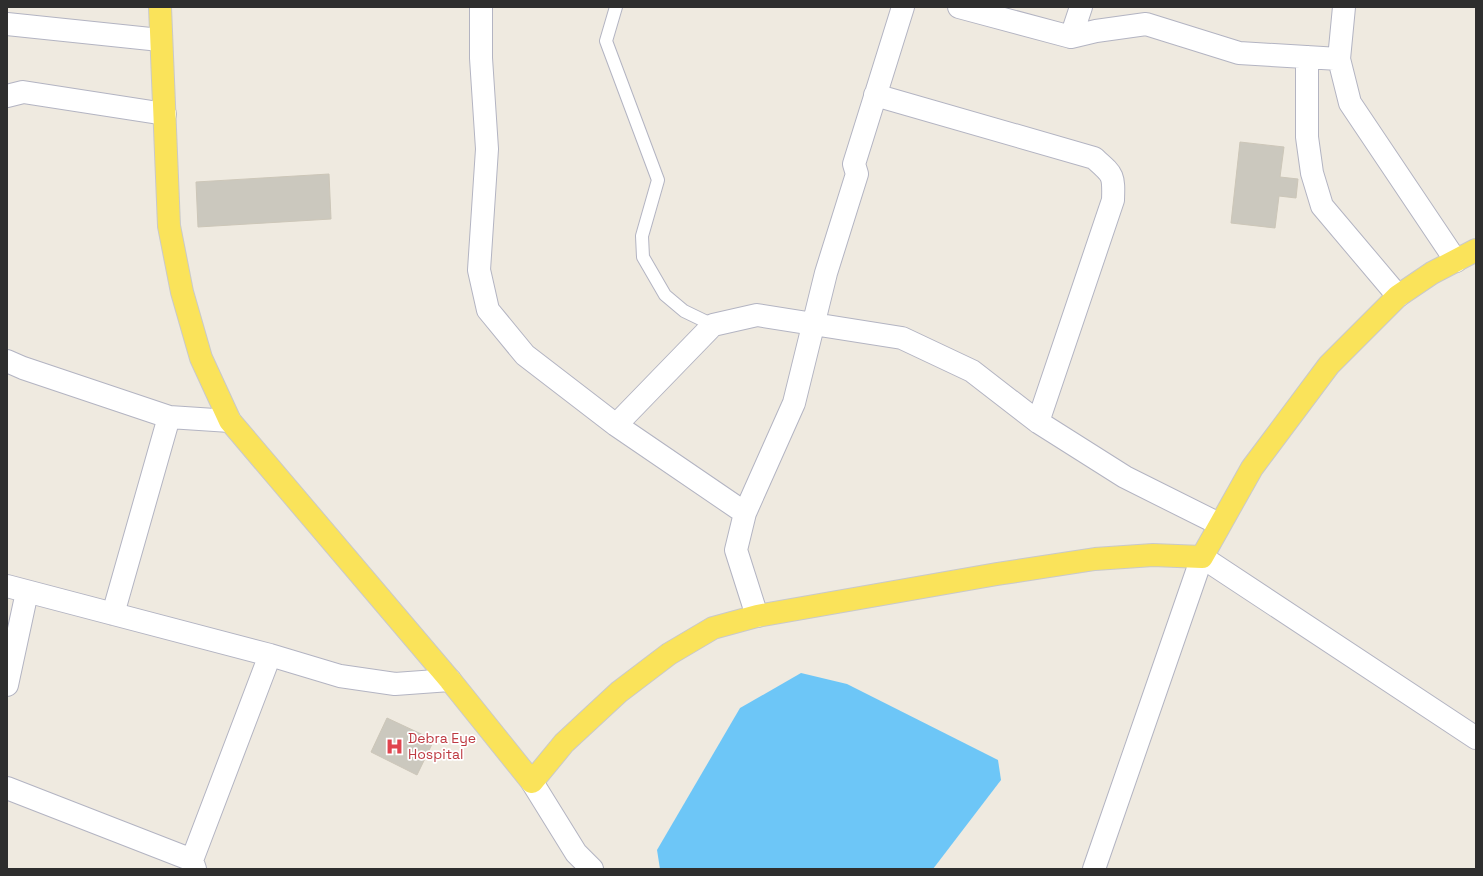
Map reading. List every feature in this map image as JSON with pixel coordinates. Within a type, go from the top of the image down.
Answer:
[{"type":"main road","points":[[160,7],[160,40],[165,114],[169,226],[182,292],[201,358],[230,421],[450,680],[532,782],[564,743],[619,692],[668,654],[713,628],[757,616],[997,574],[1095,559],[1153,555],[1202,557],[1219,524],[1252,468],[1329,365],[1398,296],[1432,273],[1476,250]]},
{"type":"street","points":[[481,7],[481,58],[487,149],[479,270],[488,310],[525,354],[616,425],[745,513]]},
{"type":"street","points":[[757,616],[736,550],[745,513],[794,403],[815,324],[826,273],[856,174],[854,164],[903,7]]},
{"type":"street","points":[[959,7],[1071,37],[1096,31],[1146,24],[1239,53],[1339,59]]},
{"type":"street","points":[[1071,37],[1081,7]]},
{"type":"street","points":[[1344,7],[1339,59],[1350,103],[1456,261]]},
{"type":"street","points":[[7,24],[160,40]]},
{"type":"street","points":[[1307,57],[1307,137],[1312,173],[1322,206],[1398,296]]},
{"type":"street","points":[[7,96],[24,92],[165,114]]},
{"type":"street","points":[[875,94],[1094,158],[1110,172],[1114,179],[1113,200],[1038,422]]},
{"type":"street","points":[[616,425],[713,325],[757,314],[902,338],[972,371],[1038,422],[1125,477],[1219,524]]},
{"type":"street","points":[[7,361],[23,368],[169,417],[230,421]]},
{"type":"street","points":[[113,614],[169,417]]},
{"type":"street","points":[[1094,869],[1202,557],[1476,738]]},
{"type":"street","points":[[7,685],[17,589],[270,655],[340,676],[395,684],[450,680]]},
{"type":"street","points":[[7,788],[194,865],[270,655]]},
{"type":"street","points":[[532,782],[576,853],[592,869]]},
{"type":"lane","points":[[616,7],[606,41],[658,180],[642,236],[643,257],[665,295],[684,311],[713,325]]},
{"type":"water","points":[[801,673],[847,684],[998,760],[1001,780],[933,869],[660,869],[657,850],[740,708]]},
{"type":"building","points":[[1240,142],[1284,147],[1280,177],[1298,179],[1296,198],[1279,196],[1275,228],[1231,223]]},
{"type":"building","points":[[329,174],[331,219],[198,227],[196,182]]},
{"type":"building","points":[[387,718],[434,740],[417,775],[371,752]]},
{"type":"place","name":"Debra Eye Hospital","points":[[395,746]]}]
